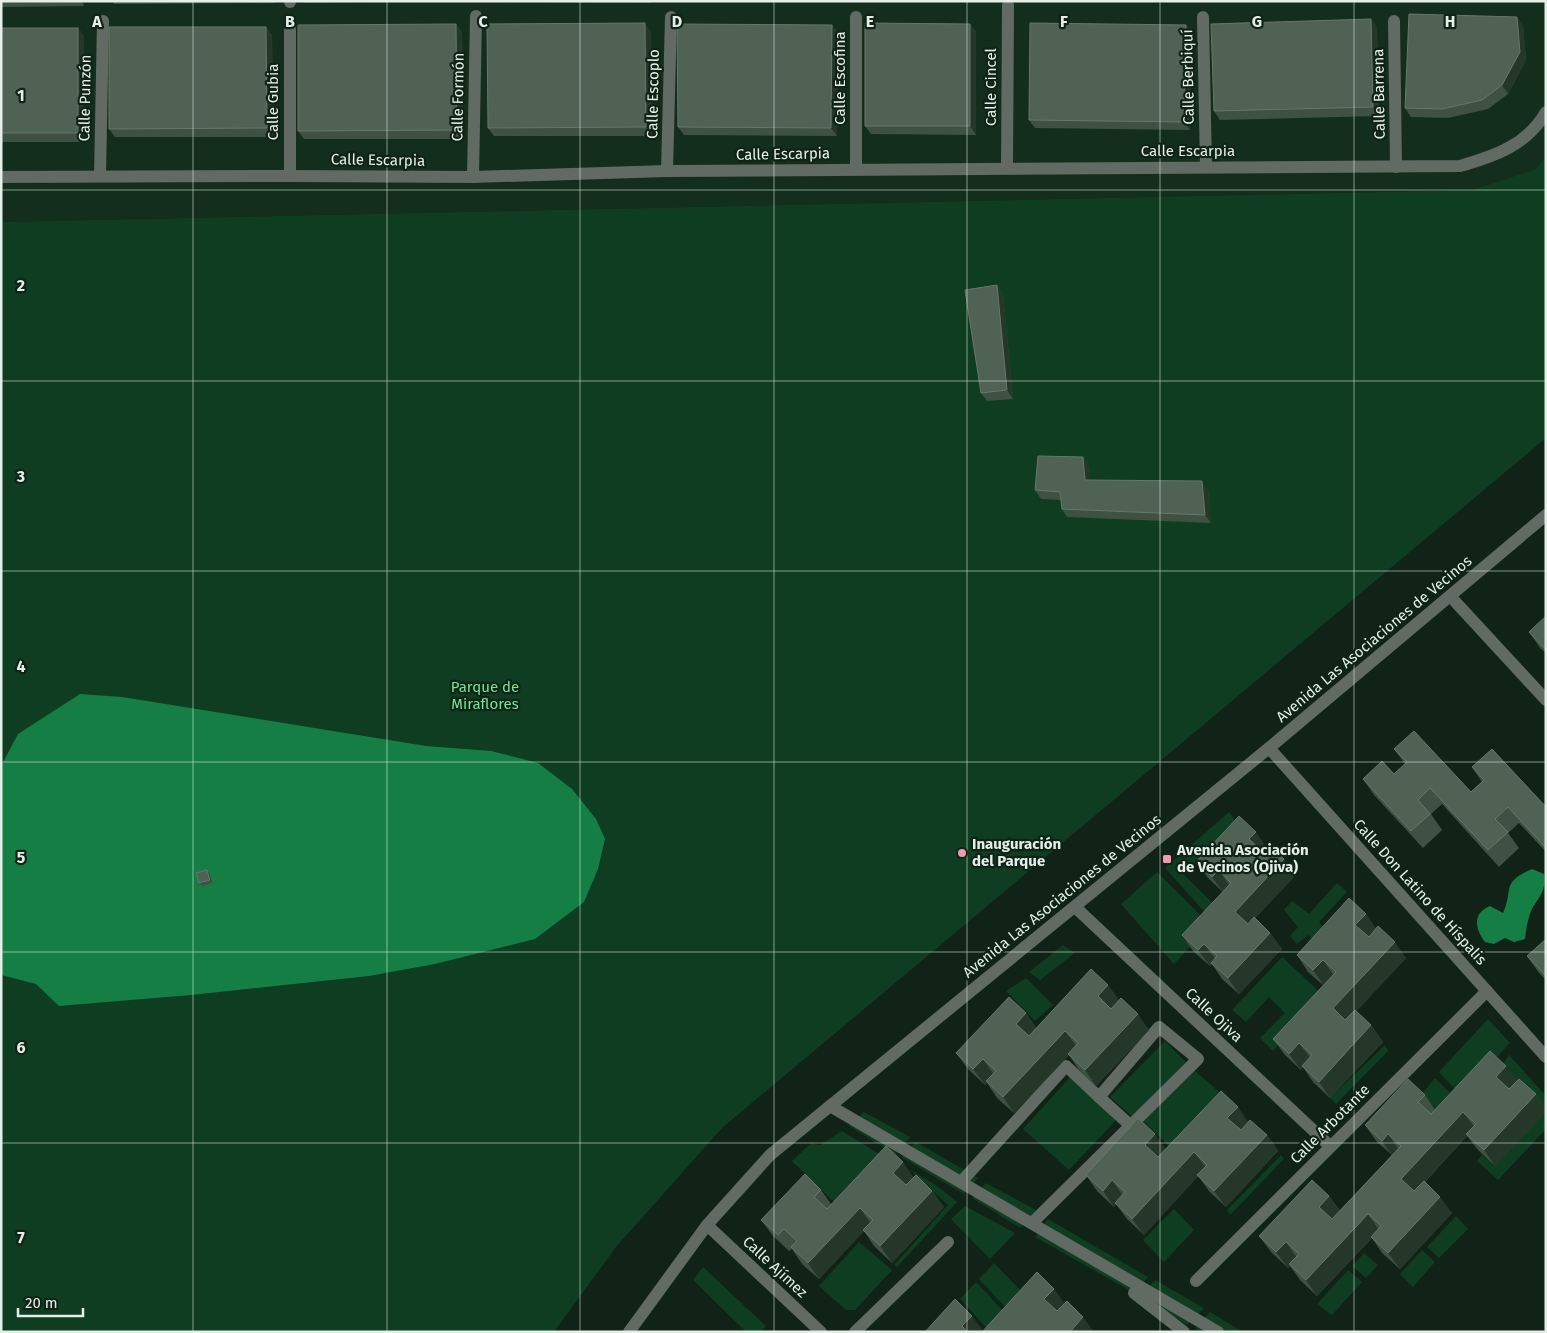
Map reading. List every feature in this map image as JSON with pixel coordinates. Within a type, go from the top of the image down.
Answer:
[{"type":"street","name":"Calle Cincel","points":[[1007,168],[1008,5]]},
{"type":"street","name":"Calle Formón","points":[[473,178],[476,16]]},
{"type":"street","name":"Calle Escoplo","points":[[667,171],[671,17]]},
{"type":"street","name":"Calle Escofina","points":[[856,17],[856,169]]},
{"type":"street","name":"Calle Berbiquí","points":[[1203,17],[1206,167]]},
{"type":"street","name":"Calle Punzón","points":[[100,176],[103,21]]},
{"type":"street","name":"Calle Barrena","points":[[1394,21],[1396,167]]},
{"type":"street","name":"Calle Gubia","points":[[290,29],[290,176]]},
{"type":"street","name":"Calle Escarpia","points":[[1,177],[290,176],[473,178],[667,171],[1460,166],[1510,149],[1525,138],[1541,121],[1546,112]]},
{"type":"street","name":"Avenida Las Asociaciones de Vecinos","points":[[629,1332],[707,1225],[770,1155],[1270,748],[1546,515]]},
{"type":"street","points":[[1450,596],[1546,700]]},
{"type":"street","name":"Calle Don Latino de Híspalis","points":[[1270,748],[1546,1057]]},
{"type":"street","name":"Calle Ojiva","points":[[1075,907],[1330,1146]]},
{"type":"street","name":"Calle Arbotante","points":[[1196,1281],[1487,991]]},
{"type":"street","points":[[1032,1223],[1198,1059],[1159,1027],[1099,1097]]},
{"type":"street","points":[[961,1182],[1066,1066],[1131,1126]]},
{"type":"street","points":[[830,1106],[1218,1332]]},
{"type":"street","name":"Calle Ajímez","points":[[707,1225],[821,1332]]},
{"type":"street","points":[[855,1332],[948,1242]]},
{"type":"street","points":[[1140,1287],[1134,1294],[1184,1332]]},
{"type":"shaded area","points":[[1,1],[1546,1],[1546,155],[1536,169],[1472,190],[1,222]]},
{"type":"shaded area","points":[[80,694],[122,697],[426,746],[491,751],[538,763],[572,789],[596,819],[605,839],[598,869],[584,902],[535,939],[435,964],[369,976],[191,995],[59,1006],[36,984],[1,975],[1,766],[18,734]]},
{"type":"shaded area","points":[[1532,869],[1544,874],[1544,887],[1529,917],[1525,939],[1514,942],[1505,938],[1494,944],[1485,942],[1477,927],[1480,913],[1490,906],[1503,913],[1512,883],[1516,878]]},
{"type":"green space","name":"Parque de Miraflores","points":[[1546,155],[1546,438],[722,1128],[616,1247],[554,1332],[1,1332],[1,222],[1472,190],[1536,169]]},
{"type":"green space","points":[[1229,812],[1239,826],[1184,875],[1222,912],[1213,921],[1165,868]]},
{"type":"green space","points":[[1157,872],[1210,925],[1174,964],[1121,904]]},
{"type":"green space","points":[[1337,883],[1347,892],[1319,922],[1329,935],[1319,944],[1308,935],[1297,944],[1290,936],[1298,927],[1284,910],[1292,901],[1309,914]]},
{"type":"green space","points":[[1063,945],[1075,953],[1040,980],[1029,972]]},
{"type":"green space","points":[[1282,957],[1323,995],[1273,1051],[1260,1038],[1285,1013],[1269,997],[1246,1022],[1232,1010]]},
{"type":"green space","points":[[1026,978],[1053,1005],[1035,1021],[1006,991]]},
{"type":"green space","points":[[1488,1019],[1510,1043],[1461,1096],[1439,1072]]},
{"type":"green space","points":[[1165,1041],[1187,1063],[1135,1119],[1110,1097]]},
{"type":"green space","points":[[1385,1045],[1388,1051],[1336,1104],[1330,1098]]},
{"type":"green space","points":[[1509,1055],[1546,1096],[1546,1109],[1501,1067]]},
{"type":"green space","points":[[1193,1069],[1219,1092],[1171,1148],[1143,1121]]},
{"type":"green space","points":[[1074,1073],[1120,1116],[1069,1170],[1023,1129]]},
{"type":"green space","points":[[1435,1078],[1456,1099],[1437,1121],[1420,1096]]},
{"type":"green space","points":[[864,1112],[910,1137],[895,1154],[849,1126]]},
{"type":"green space","points":[[1546,1112],[1546,1129],[1498,1180],[1477,1161],[1482,1155],[1495,1166]]},
{"type":"green space","points":[[842,1131],[886,1158],[838,1206],[792,1161],[811,1143],[820,1145]]},
{"type":"green space","points":[[916,1142],[978,1178],[964,1194],[901,1157]]},
{"type":"green space","points":[[1281,1155],[1284,1159],[1230,1215],[1227,1210]]},
{"type":"green space","points":[[909,1169],[937,1186],[957,1202],[897,1267],[894,1265],[948,1205]]},
{"type":"green space","points":[[986,1183],[1036,1210],[1020,1228],[972,1198]]},
{"type":"green space","points":[[965,1206],[1015,1233],[990,1259],[951,1219]]},
{"type":"green space","points":[[1174,1209],[1194,1230],[1164,1262],[1143,1240]]},
{"type":"green space","points":[[1456,1216],[1468,1229],[1439,1258],[1427,1247]]},
{"type":"green space","points":[[1048,1219],[1148,1277],[1134,1293],[1035,1237]]},
{"type":"green space","points":[[859,1242],[892,1270],[855,1310],[846,1310],[819,1286]]},
{"type":"green space","points":[[1422,1250],[1435,1262],[1413,1287],[1400,1274]]},
{"type":"green space","points":[[1364,1253],[1378,1265],[1366,1278],[1352,1266]]},
{"type":"green space","points":[[994,1263],[1024,1294],[1008,1310],[979,1279]]},
{"type":"green space","points":[[703,1267],[766,1326],[761,1332],[746,1332],[693,1280]]},
{"type":"green space","points":[[1348,1270],[1362,1282],[1332,1315],[1317,1304]]},
{"type":"green space","points":[[1155,1280],[1204,1308],[1187,1325],[1141,1296]]},
{"type":"green space","points":[[976,1282],[1005,1313],[989,1331],[960,1299]]},
{"type":"green space","points":[[1210,1312],[1243,1332],[1202,1332],[1195,1328]]},
{"type":"building","points":[[1409,14],[1517,17],[1520,52],[1502,85],[1482,100],[1442,109],[1405,108]]},
{"type":"building","points":[[1371,19],[1373,107],[1214,111],[1211,24]]},
{"type":"building","points":[[645,23],[646,127],[488,128],[487,24]]},
{"type":"building","points":[[865,23],[970,24],[970,126],[865,126]]},
{"type":"building","points":[[1030,23],[1186,25],[1184,122],[1029,120]]},
{"type":"building","points":[[456,24],[457,130],[298,131],[298,25]]},
{"type":"building","points":[[677,24],[832,25],[831,128],[678,127]]},
{"type":"building","points":[[109,27],[266,27],[267,128],[109,129]]},
{"type":"building","points":[[1,28],[78,28],[78,133],[1,133]]},
{"type":"building","points":[[997,285],[1007,390],[981,393],[965,290]]},
{"type":"building","points":[[1038,456],[1083,457],[1085,480],[1202,481],[1205,515],[1062,509],[1060,492],[1035,490]]},
{"type":"building","points":[[1546,616],[1546,650],[1529,632]]},
{"type":"building","points":[[1414,731],[1471,792],[1484,780],[1472,767],[1492,749],[1546,807],[1546,848],[1508,807],[1495,819],[1508,832],[1488,850],[1430,788],[1418,800],[1430,814],[1411,831],[1363,779],[1382,761],[1394,774],[1407,762],[1394,749]]},
{"type":"building","points":[[1239,816],[1256,832],[1249,839],[1262,851],[1268,844],[1284,859],[1235,912],[1248,924],[1254,917],[1270,933],[1228,978],[1211,963],[1217,956],[1204,944],[1198,950],[1182,935],[1231,883],[1219,870],[1212,877],[1196,862]]},
{"type":"building","points":[[207,870],[210,880],[199,883],[196,873]]},
{"type":"building","points":[[1349,898],[1366,914],[1355,925],[1369,937],[1378,926],[1395,942],[1333,1008],[1345,1020],[1355,1010],[1371,1025],[1319,1082],[1302,1066],[1312,1055],[1299,1043],[1289,1054],[1273,1039],[1336,972],[1323,960],[1313,970],[1297,955]]},
{"type":"building","points":[[1546,939],[1546,976],[1527,956]]},
{"type":"building","points":[[1091,969],[1108,985],[1098,996],[1111,1009],[1121,998],[1138,1014],[1085,1070],[1068,1054],[1078,1043],[1065,1031],[1003,1097],[986,1081],[996,1071],[983,1059],[973,1069],[956,1053],[1009,997],[1026,1013],[1016,1024],[1029,1036]]},
{"type":"building","points":[[1490,1051],[1506,1066],[1496,1077],[1509,1089],[1519,1079],[1536,1094],[1484,1150],[1466,1134],[1476,1124],[1463,1112],[1401,1179],[1414,1191],[1424,1181],[1440,1197],[1388,1253],[1371,1237],[1381,1226],[1368,1214],[1306,1280],[1289,1264],[1299,1254],[1286,1242],[1276,1252],[1259,1236],[1312,1180],[1329,1196],[1319,1207],[1332,1219],[1401,1146],[1388,1134],[1382,1141],[1365,1125],[1408,1079],[1425,1095],[1418,1102],[1431,1114]]},
{"type":"building","points":[[1221,1091],[1238,1107],[1227,1118],[1241,1130],[1250,1120],[1267,1135],[1214,1191],[1197,1175],[1207,1165],[1194,1152],[1132,1219],[1115,1203],[1125,1192],[1112,1180],[1103,1191],[1086,1175],[1138,1118],[1155,1134],[1145,1145],[1158,1157]]},
{"type":"building","points":[[886,1146],[903,1162],[893,1173],[906,1185],[916,1175],[932,1191],[880,1246],[863,1230],[873,1220],[860,1208],[808,1263],[791,1247],[797,1241],[784,1229],[778,1235],[761,1220],[805,1174],[821,1190],[814,1197],[827,1209]]},
{"type":"building","points":[[1037,1272],[1054,1289],[1044,1299],[1057,1311],[1067,1301],[1083,1317],[1070,1332],[982,1332]]},
{"type":"building","points":[[955,1299],[972,1316],[962,1326],[968,1332],[925,1332]]},
{"type":"place","name":"Inauguración del Parque","points":[[962,853]]},
{"type":"place","name":"Avenida Asociación de Vecinos (Ojiva)","points":[[1167,859]]}]
